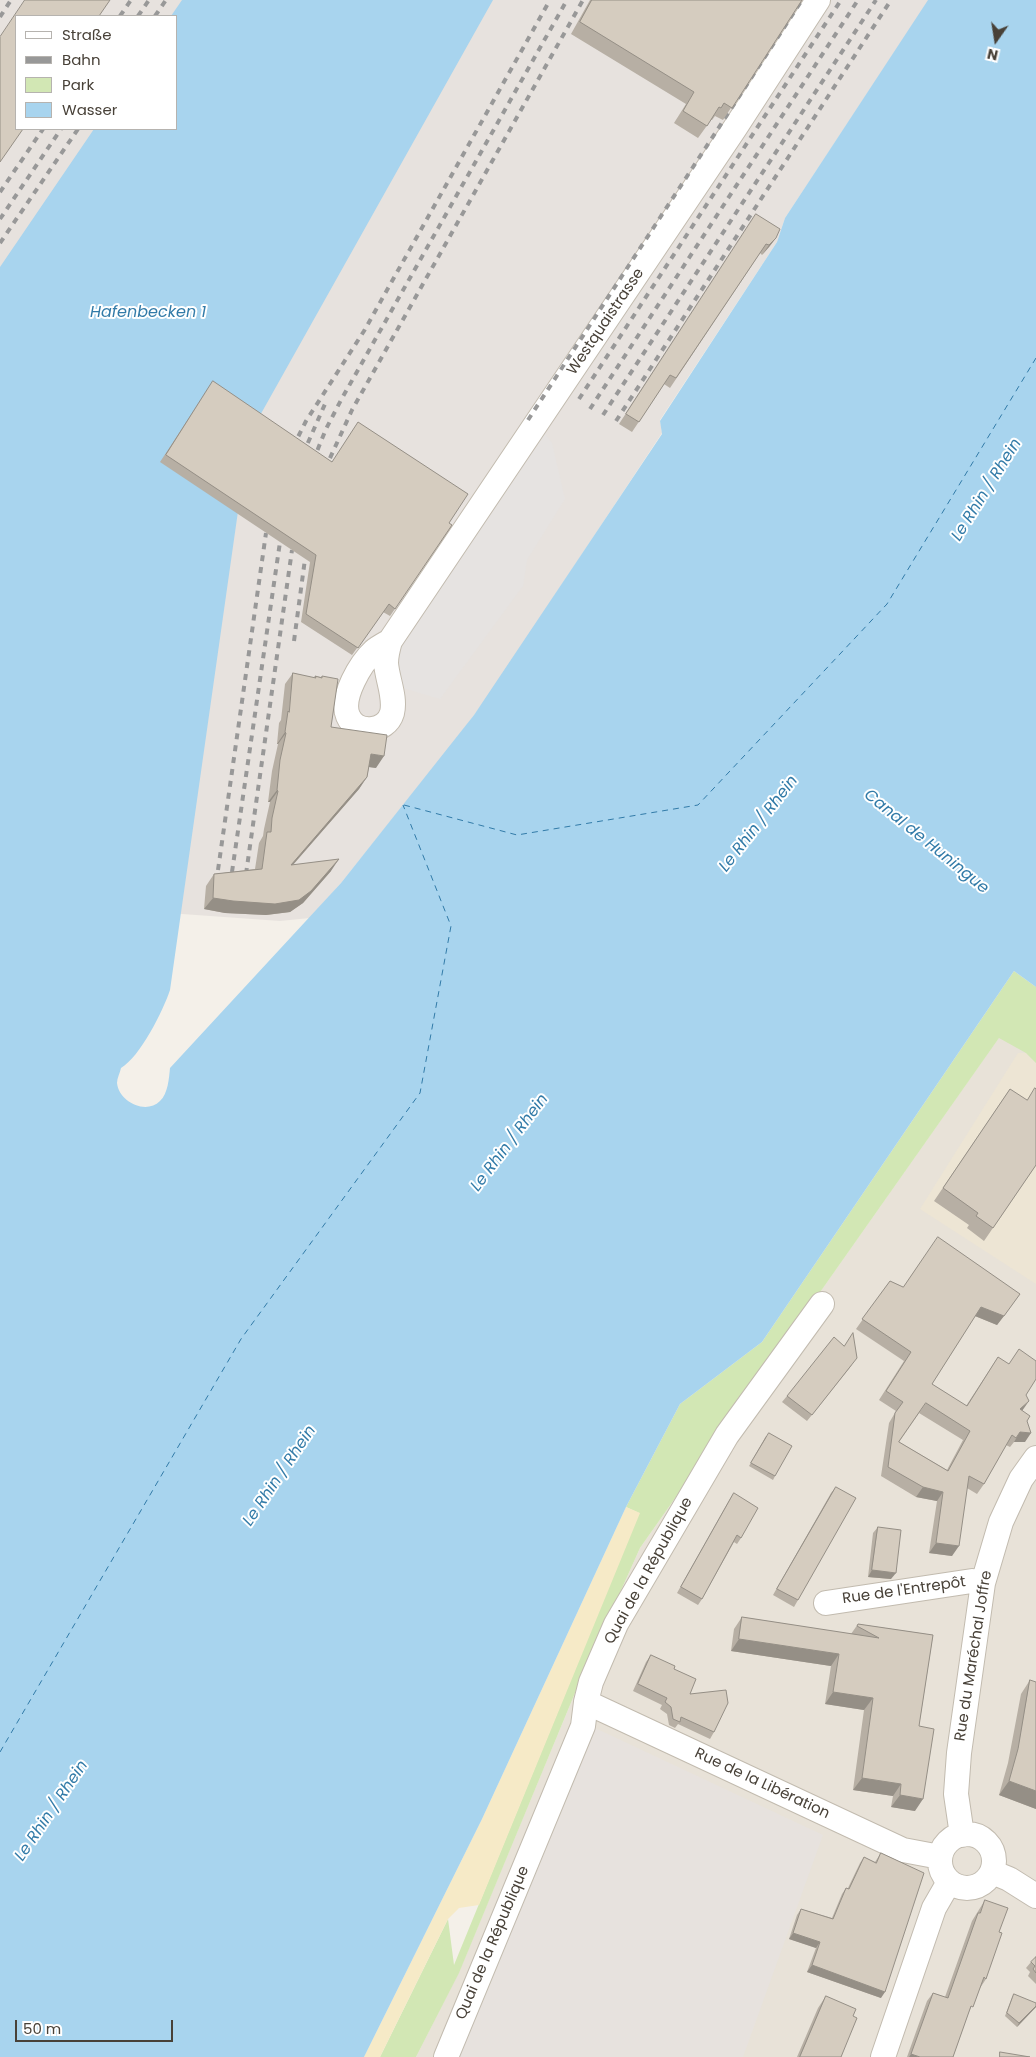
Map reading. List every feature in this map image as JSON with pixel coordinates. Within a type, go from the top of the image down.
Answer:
[{"type":"street","name":"Westquaistrasse","points":[[390,641],[735,128],[818,0]]},
{"type":"street","name":"Quai de la République","points":[[446,2057],[583,1726],[591,1682],[616,1624],[741,1414],[822,1304]]},
{"type":"street","name":"Rue du Maréchal Joffre","points":[[962,1835],[956,1794],[958,1761],[983,1582],[1002,1522],[1021,1479],[1036,1458]]},
{"type":"street","name":"Rue de l'Entrepôt","points":[[826,1603],[972,1581],[983,1582]]},
{"type":"street","name":"Rue de la Libération","points":[[586,1702],[903,1850],[940,1857]]},
{"type":"street","points":[[962,1835],[978,1836],[991,1848],[994,1864],[992,1872],[982,1884],[974,1888],[957,1886],[950,1882],[942,1871],[940,1857],[945,1845],[956,1836],[962,1835]]},
{"type":"street","points":[[992,1872],[1009,1879],[1036,1896]]},
{"type":"street","points":[[883,2057],[934,1908],[950,1882]]},
{"type":"shaded area","points":[[0,0],[929,0],[785,218],[777,242],[660,420],[662,433],[489,695],[451,746],[341,883],[310,918],[280,921],[182,914],[0,885]]},
{"type":"shaded area","points":[[543,431],[552,443],[565,499],[527,560],[523,586],[440,699],[403,688],[391,660]]},
{"type":"shaded area","points":[[1036,985],[1036,2057],[416,2057],[459,1972],[575,1693],[640,1548]]},
{"type":"shaded area","points":[[1018,1053],[1026,1053],[1036,1063],[1036,1284],[920,1209]]},
{"type":"shaded area","points":[[595,1728],[823,1835],[743,2057],[457,2057],[484,1999]]},
{"type":"green space","points":[[1014,971],[1036,987],[1036,1063],[1026,1053],[999,1038],[640,1548],[575,1693],[459,1973],[416,2057],[380,2057],[448,1919],[454,1965],[639,1513],[626,1507],[680,1404],[762,1342]]},
{"type":"sand","points":[[626,1507],[640,1513],[479,1905],[459,1908],[448,1919],[380,2057],[364,2057],[482,1819]]},
{"type":"water","points":[[182,0],[493,0],[258,419],[246,455],[170,990],[162,1010],[143,1044],[136,1054],[121,1068],[117,1079],[119,1090],[128,1101],[148,1107],[163,1098],[169,1081],[170,1068],[341,883],[474,715],[662,434],[660,421],[777,242],[785,218],[928,0],[1036,0],[1036,987],[1014,971],[762,1342],[680,1404],[626,1507],[482,1819],[364,2057],[0,2057],[0,267],[93,130],[178,130],[178,15],[172,15]]},
{"type":"building","points":[[25,0],[110,0],[100,15],[15,15],[15,130],[22,130],[0,162],[0,37]]},
{"type":"building","points":[[592,0],[802,0],[732,108],[724,103],[721,108],[719,107],[707,126],[683,111],[694,92],[580,22]]},
{"type":"building","points":[[756,214],[780,229],[776,238],[769,245],[766,244],[676,378],[670,375],[639,422],[626,414]]},
{"type":"building","points":[[213,381],[332,462],[358,422],[468,494],[449,523],[452,525],[395,609],[389,604],[358,648],[306,614],[316,555],[166,455]]},
{"type":"building","points":[[293,673],[316,678],[315,676],[322,678],[322,676],[338,679],[331,727],[387,735],[384,756],[371,754],[367,777],[291,865],[339,859],[311,891],[299,900],[275,904],[213,898],[214,874],[262,869],[267,832],[271,832],[278,791],[280,760],[286,733]]},
{"type":"building","points":[[1035,1088],[1036,1165],[993,1228],[976,1216],[978,1213],[943,1188],[1010,1089],[1027,1100]]},
{"type":"building","points":[[938,1237],[1020,1294],[1004,1316],[981,1307],[932,1384],[967,1406],[998,1357],[1009,1364],[1019,1349],[1036,1361],[1036,1379],[1026,1395],[1029,1401],[1020,1409],[1030,1416],[1027,1421],[1031,1433],[1020,1432],[1016,1438],[1012,1435],[984,1484],[969,1476],[959,1546],[936,1543],[943,1492],[923,1487],[888,1467],[895,1413],[903,1402],[886,1391],[911,1352],[862,1319],[890,1281],[903,1287]],"holes":[[[926,1403],[970,1431],[948,1471],[899,1442]]]},
{"type":"building","points":[[853,1333],[857,1358],[812,1415],[787,1396],[834,1337],[844,1346]]},
{"type":"building","points":[[769,1433],[792,1446],[775,1476],[751,1463]]},
{"type":"building","points":[[836,1487],[856,1498],[798,1600],[777,1589]]},
{"type":"building","points":[[734,1493],[758,1508],[741,1538],[737,1535],[702,1599],[681,1587]]},
{"type":"building","points":[[878,1527],[901,1530],[896,1573],[872,1570]]},
{"type":"building","points":[[742,1617],[879,1638],[857,1626],[858,1624],[933,1635],[919,1726],[934,1729],[923,1799],[900,1795],[901,1784],[862,1778],[873,1698],[833,1692],[839,1654],[739,1639]]},
{"type":"building","points":[[651,1655],[675,1666],[674,1669],[696,1679],[690,1694],[726,1690],[728,1703],[714,1732],[681,1717],[680,1722],[673,1719],[671,1707],[665,1702],[667,1698],[638,1684]]},
{"type":"building","points":[[1030,1680],[1036,1682],[1036,1791],[1009,1781],[1018,1749]]},
{"type":"building","points":[[881,1853],[924,1873],[885,1992],[812,1965],[820,1942],[793,1933],[801,1909],[833,1919],[846,1888],[849,1889],[864,1857],[876,1863]]},
{"type":"building","points":[[985,1900],[1008,1908],[999,1932],[1002,1933],[986,1979],[984,1977],[973,2007],[971,2006],[953,2057],[920,2057],[911,2054],[933,1993],[948,1998],[978,1913],[980,1913]]},
{"type":"building","points":[[1036,1957],[1036,1973],[1033,1969],[1035,1966],[1031,1962]]},
{"type":"building","points":[[1014,1994],[1036,2003],[1036,2006],[1019,2023],[1007,2013]]},
{"type":"building","points":[[826,1996],[856,2009],[853,2016],[857,2018],[841,2057],[800,2057]]},
{"type":"building","points":[[1000,2052],[1030,2057],[1000,2057]]},
{"type":"ferry route","points":[[404,805],[517,835],[698,805],[887,604],[1036,358]]},
{"type":"ferry route","points":[[0,1752],[241,1339],[420,1093],[451,926],[403,805]]},
{"type":"railway","points":[[0,17],[11,0]]},
{"type":"railway","points":[[121,15],[131,0]]},
{"type":"railway","points":[[139,15],[149,0]]},
{"type":"railway","points":[[156,15],[166,0]]},
{"type":"railway","points":[[293,447],[306,421],[364,331],[550,0]]},
{"type":"railway","points":[[313,461],[326,429],[341,400],[567,0]]},
{"type":"railway","points":[[325,469],[352,410],[583,0]]},
{"type":"railway","points":[[528,420],[802,0]]},
{"type":"railway","points":[[579,399],[841,0]]},
{"type":"railway","points":[[590,409],[858,0]]},
{"type":"railway","points":[[603,415],[876,0]]},
{"type":"railway","points":[[616,421],[891,0]]},
{"type":"railway","points":[[0,192],[42,130]]},
{"type":"railway","points":[[0,219],[60,130]]},
{"type":"railway","points":[[0,243],[77,130]]},
{"type":"railway","points":[[303,454],[325,404]]},
{"type":"railway","points":[[218,870],[266,533]]},
{"type":"railway","points":[[232,872],[280,542]]},
{"type":"railway","points":[[246,874],[292,550]]},
{"type":"railway","points":[[294,641],[305,559]]},
{"type":"water label","name":"Hafenbecken 1","points":[[148,313]]},
{"type":"water label","name":"Le Rhin / Rhein","points":[[987,490]]},
{"type":"water label","name":"Le Rhin / Rhein","points":[[759,824]]},
{"type":"water label","name":"Canal de Huningue","points":[[926,842]]},
{"type":"water label","name":"Le Rhin / Rhein","points":[[510,1143]]},
{"type":"water label","name":"Le Rhin / Rhein","points":[[280,1476]]},
{"type":"water label","name":"Le Rhin / Rhein","points":[[52,1811]]}]
